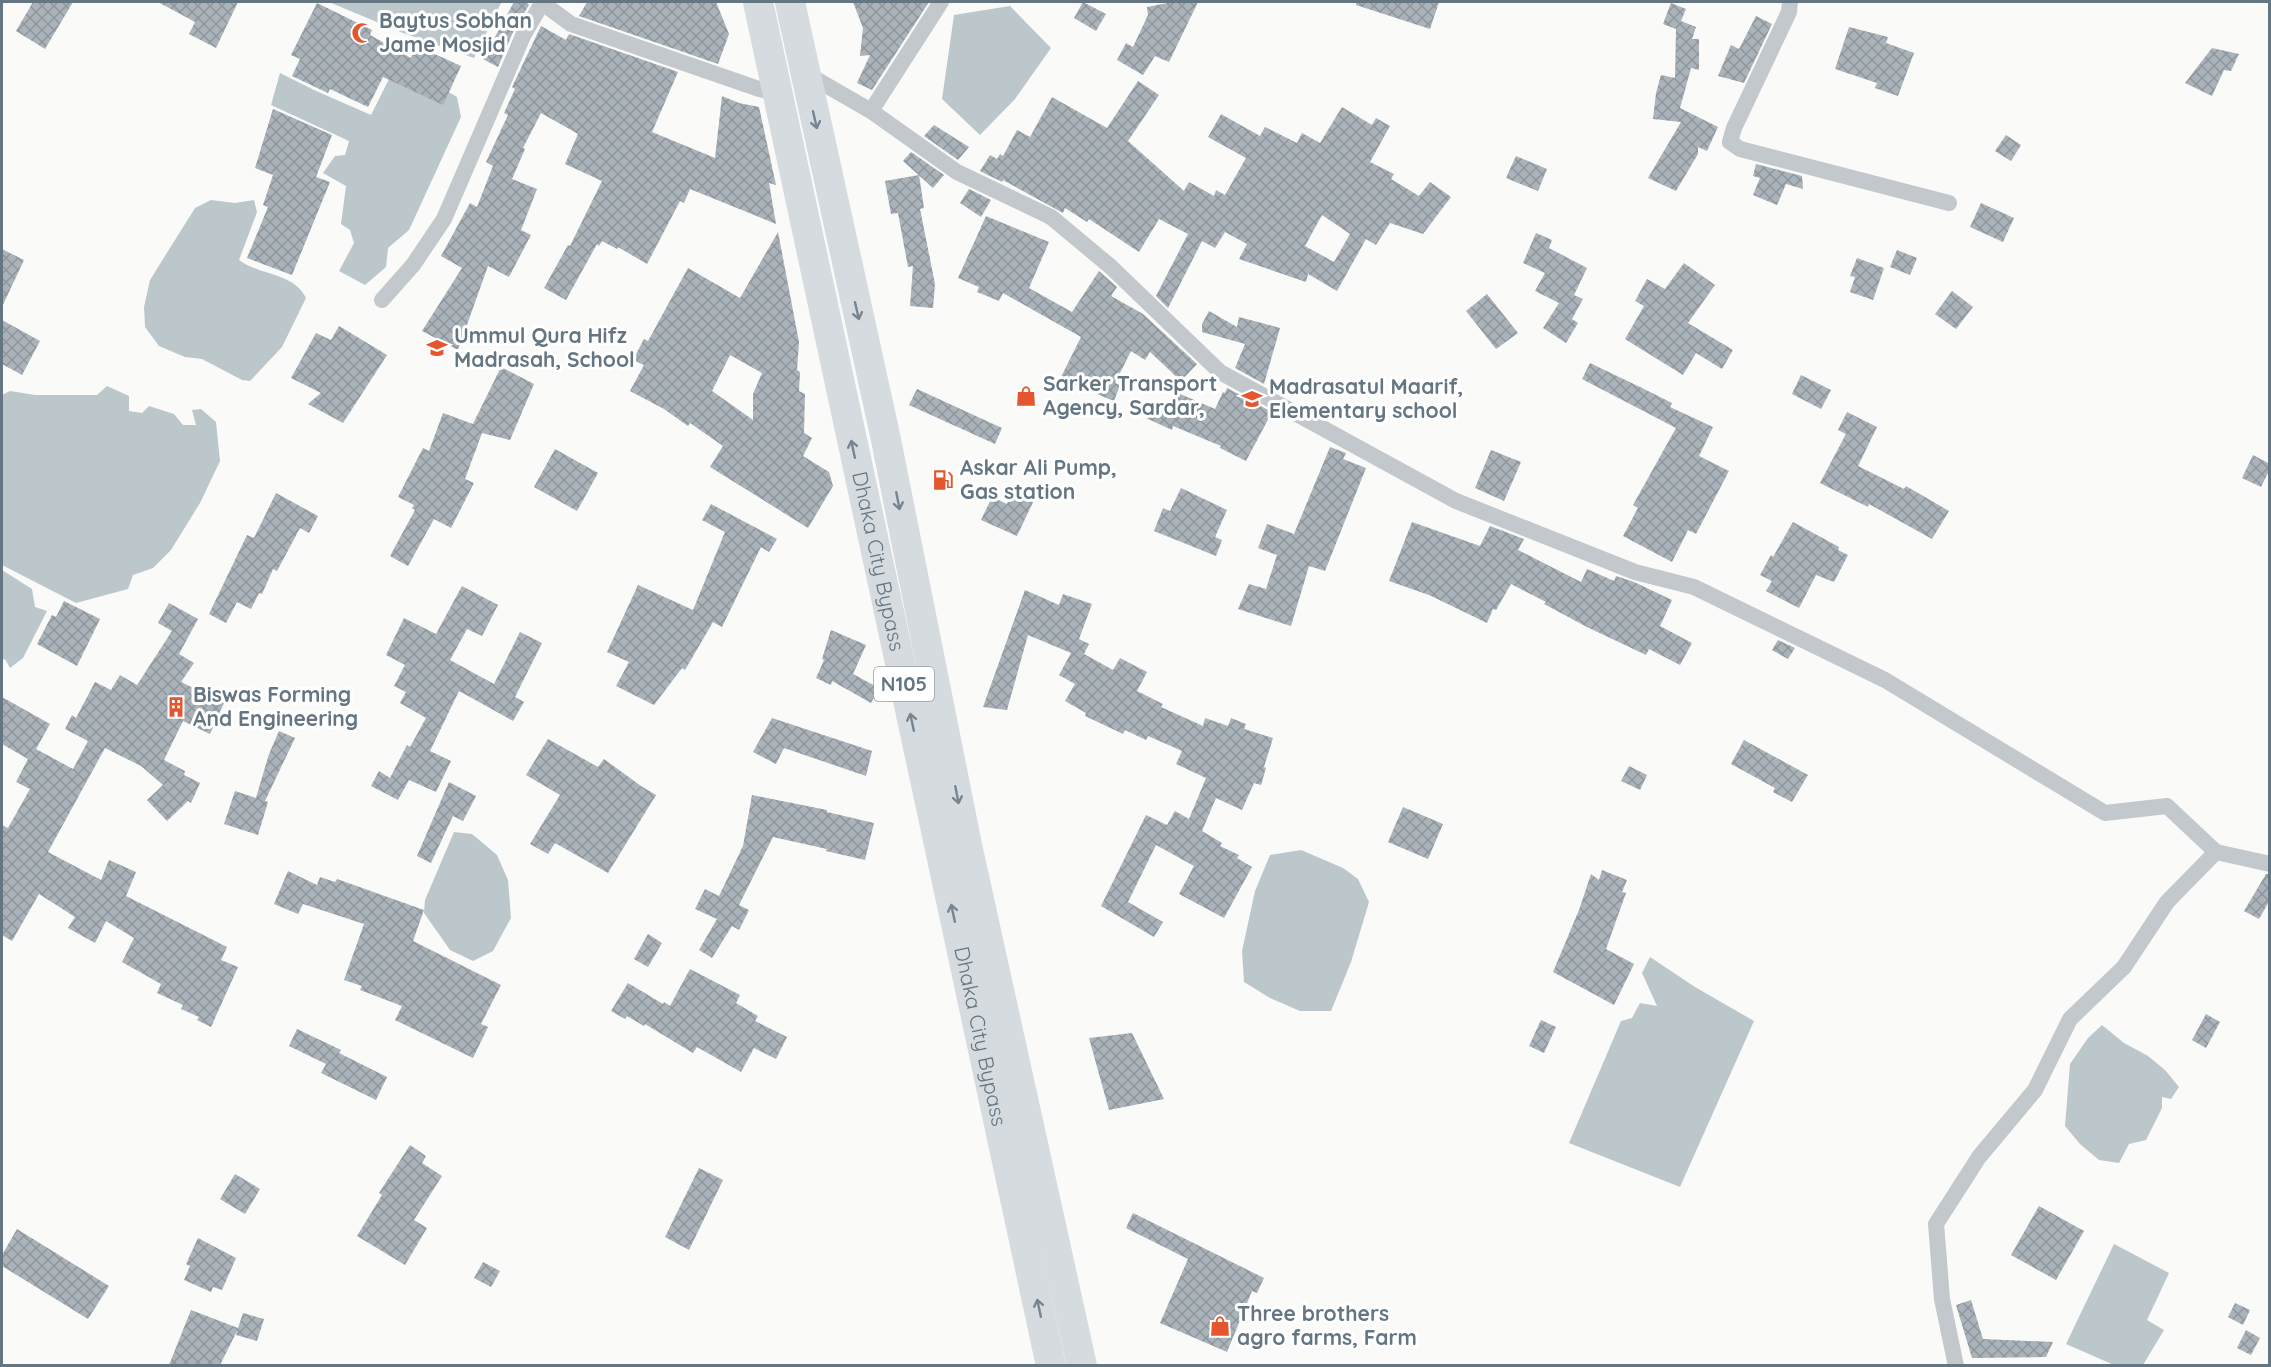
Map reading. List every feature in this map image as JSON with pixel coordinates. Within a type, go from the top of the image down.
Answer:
[{"type":"highway","name":"Dhaka City Bypass","points":[[758,2],[1052,1365]]},
{"type":"highway","points":[[790,2],[885,435],[967,845],[1082,1365]]},
{"type":"street","points":[[382,300],[413,265],[444,219],[523,36],[542,2],[571,24],[759,89],[777,93]]},
{"type":"street","points":[[871,111],[941,2]]},
{"type":"street","points":[[1790,2],[1789,12],[1734,128],[1730,142],[1740,149],[1949,203]]},
{"type":"street","points":[[804,72],[871,111],[957,172],[1051,217],[1111,267],[1220,372],[1456,501],[1635,572],[1694,588],[1886,680],[2105,813],[2167,806],[2216,852],[2270,864]]},
{"type":"street","points":[[1956,1365],[1942,1299],[1936,1224],[1979,1157],[2035,1090],[2070,1019],[2124,967],[2167,902],[2216,852]]},
{"type":"shaded area","points":[[329,2],[501,3],[474,58],[403,33]]},
{"type":"shaded area","points":[[1010,6],[1051,48],[1015,99],[980,135],[942,99],[954,15]]},
{"type":"shaded area","points":[[393,71],[430,81],[457,97],[461,117],[409,230],[388,248],[386,267],[365,285],[339,271],[354,243],[350,230],[341,224],[346,186],[323,173],[335,156],[345,155],[349,141],[271,105],[280,73],[371,115]]},
{"type":"shaded area","points":[[211,200],[235,203],[254,200],[257,212],[239,260],[293,283],[306,298],[282,347],[250,381],[242,380],[202,359],[185,357],[159,346],[145,327],[144,307],[150,280],[195,208]]},
{"type":"shaded area","points":[[107,386],[129,396],[129,411],[142,413],[149,406],[174,414],[183,425],[196,425],[192,410],[201,409],[216,422],[220,461],[200,503],[171,550],[153,568],[133,575],[128,589],[76,603],[2,565],[2,395],[10,391],[35,395],[97,395]]},
{"type":"shaded area","points":[[2,570],[32,589],[35,607],[47,611],[23,658],[10,668],[5,659],[2,660]]},
{"type":"shaded area","points":[[454,832],[472,834],[497,855],[508,880],[511,918],[493,951],[473,961],[450,950],[424,913],[425,900]]},
{"type":"shaded area","points":[[1301,850],[1343,868],[1358,879],[1369,902],[1351,962],[1331,1011],[1300,1011],[1270,998],[1244,982],[1242,951],[1255,891],[1270,855]]},
{"type":"shaded area","points":[[1650,957],[1695,987],[1754,1021],[1680,1187],[1569,1143],[1621,1021],[1632,1018],[1640,1003],[1657,1006],[1642,973]]},
{"type":"shaded area","points":[[2102,1025],[2124,1043],[2148,1056],[2165,1070],[2179,1087],[2171,1099],[2162,1097],[2162,1108],[2146,1140],[2129,1144],[2119,1163],[2099,1160],[2080,1144],[2065,1126],[2070,1064],[2088,1038]]},
{"type":"shaded area","points":[[2114,1244],[2169,1273],[2147,1320],[2164,1330],[2143,1365],[2114,1365],[2066,1344]]},
{"type":"building","points":[[33,2],[73,2],[45,49],[16,31]]},
{"type":"building","points":[[158,2],[238,2],[216,48],[189,34],[195,22]]},
{"type":"building","points":[[514,2],[527,2],[529,5],[513,32],[498,67],[483,59]]},
{"type":"building","points":[[587,2],[716,2],[729,34],[718,64],[579,16]]},
{"type":"building","points":[[853,2],[929,2],[872,90],[857,83],[870,55],[860,56],[863,28]]},
{"type":"building","points":[[1083,2],[1106,14],[1096,31],[1074,18]]},
{"type":"building","points":[[1173,2],[1198,2],[1169,62],[1155,56],[1143,75],[1117,60],[1126,43],[1133,47],[1148,15],[1147,7]]},
{"type":"building","points":[[1356,2],[1439,2],[1430,29],[1356,5]]},
{"type":"building","points":[[317,3],[372,30],[370,35],[411,58],[417,46],[461,66],[443,105],[383,77],[368,107],[330,89],[328,93],[292,76],[300,59],[291,55]]},
{"type":"building","points":[[1671,3],[1686,9],[1681,21],[1696,27],[1692,39],[1699,39],[1699,70],[1691,68],[1680,108],[1718,127],[1707,151],[1698,147],[1698,154],[1676,191],[1648,178],[1681,122],[1653,119],[1661,75],[1675,78],[1676,29],[1663,24]]},
{"type":"building","points":[[1756,16],[1772,24],[1744,83],[1718,76],[1731,45],[1739,49]]},
{"type":"building","points":[[541,26],[566,40],[569,34],[678,72],[652,132],[715,158],[722,96],[739,103],[759,107],[776,185],[769,183],[776,224],[690,189],[684,203],[680,201],[647,264],[618,247],[617,249],[602,241],[599,246],[597,244],[566,300],[544,288],[568,245],[570,246],[602,181],[565,164],[578,134],[541,113],[523,148],[525,149],[512,179],[537,189],[521,230],[531,235],[509,277],[488,266],[458,350],[422,331],[462,268],[441,256],[470,203],[477,207],[493,166],[486,162],[508,115],[504,113],[515,89],[512,87]]},
{"type":"building","points":[[1849,27],[1888,37],[1886,43],[1914,53],[1898,96],[1875,88],[1877,83],[1835,69]]},
{"type":"building","points":[[2212,48],[2239,54],[2231,71],[2224,70],[2212,96],[2185,83]]},
{"type":"building","points":[[1138,81],[1159,95],[1128,141],[1184,191],[1189,182],[1214,196],[1216,190],[1225,195],[1246,158],[1208,137],[1221,114],[1260,136],[1265,127],[1297,143],[1302,133],[1320,143],[1342,107],[1372,125],[1376,118],[1390,126],[1370,162],[1394,174],[1391,179],[1419,196],[1430,182],[1451,197],[1423,234],[1390,223],[1376,245],[1366,239],[1337,291],[1308,274],[1306,282],[1239,259],[1247,244],[1225,232],[1215,248],[1202,241],[1168,308],[1156,296],[1188,234],[1159,219],[1139,252],[1089,219],[1087,222],[1065,208],[1063,213],[1003,180],[1002,182],[980,171],[990,155],[997,159],[1000,154],[1003,156],[1017,130],[1030,137],[1052,97],[1107,128]],"holes":[[[1322,215],[1350,234],[1334,262],[1305,246]]]},
{"type":"building","points":[[273,109],[332,135],[316,177],[330,182],[292,275],[247,258],[268,207],[263,205],[273,175],[255,168]]},
{"type":"building","points":[[934,125],[969,147],[958,160],[924,136]]},
{"type":"building","points":[[2006,135],[2021,145],[2011,161],[1995,151]]},
{"type":"building","points":[[911,152],[944,175],[933,188],[903,161]]},
{"type":"building","points":[[1516,156],[1547,169],[1538,191],[1506,178]]},
{"type":"building","points":[[1756,164],[1802,176],[1803,189],[1786,184],[1777,205],[1753,195],[1760,178],[1753,176]]},
{"type":"building","points":[[919,175],[924,208],[920,209],[935,284],[933,308],[910,306],[913,266],[908,267],[898,213],[891,214],[885,181]]},
{"type":"building","points":[[969,189],[991,200],[981,217],[960,203]]},
{"type":"building","points":[[1981,203],[2014,218],[2003,242],[1970,227]]},
{"type":"building","points":[[986,216],[1049,242],[1029,288],[1072,312],[1099,271],[1117,287],[1111,296],[1143,314],[1197,364],[1181,381],[1150,352],[1145,360],[1131,351],[1115,383],[1120,385],[1114,401],[1060,379],[1081,337],[1003,293],[999,301],[977,292],[979,287],[958,278]]},
{"type":"building","points":[[778,232],[799,342],[797,370],[800,372],[799,391],[805,394],[804,433],[812,438],[803,456],[829,472],[833,486],[808,528],[710,467],[723,446],[690,423],[688,426],[664,409],[630,391],[644,365],[633,360],[644,339],[648,341],[688,268],[740,298]],"holes":[[[730,355],[762,373],[753,394],[753,420],[712,391]]]},
{"type":"building","points":[[1536,233],[1552,240],[1549,248],[1587,268],[1574,295],[1583,299],[1572,319],[1578,323],[1566,343],[1543,328],[1559,303],[1535,291],[1545,273],[1523,263]]},
{"type":"building","points":[[2,249],[24,260],[2,307]]},
{"type":"building","points":[[1897,250],[1917,258],[1910,275],[1890,267]]},
{"type":"building","points":[[1857,258],[1884,268],[1873,300],[1850,292],[1855,277],[1850,276]]},
{"type":"building","points":[[1684,263],[1715,285],[1688,323],[1733,350],[1722,369],[1696,353],[1683,375],[1625,339],[1644,306],[1635,301],[1647,279],[1665,289]]},
{"type":"building","points":[[1952,291],[1973,307],[1956,329],[1935,314]]},
{"type":"building","points":[[1487,294],[1518,333],[1496,349],[1466,311]]},
{"type":"building","points":[[1209,311],[1237,327],[1239,317],[1280,328],[1264,384],[1235,368],[1245,344],[1202,332],[1202,324]]},
{"type":"building","points":[[2,320],[40,341],[22,375],[2,364]]},
{"type":"building","points":[[339,326],[387,355],[343,423],[308,404],[321,393],[291,378],[316,333],[331,340]]},
{"type":"building","points":[[1590,363],[1672,403],[1670,407],[1713,427],[1699,456],[1729,471],[1696,534],[1688,530],[1672,562],[1623,536],[1638,508],[1633,505],[1676,428],[1582,379]]},
{"type":"building","points":[[501,367],[534,384],[510,440],[482,433],[465,479],[474,483],[451,528],[434,519],[408,566],[390,556],[415,510],[412,508],[414,505],[398,497],[423,448],[429,451],[443,413],[473,424]]},
{"type":"building","points":[[1801,375],[1831,390],[1821,409],[1792,394]]},
{"type":"building","points":[[1227,388],[1272,412],[1246,461],[1220,448],[1221,446],[1173,426],[1172,430],[1146,418],[1154,401],[1170,409],[1178,393],[1215,409]]},
{"type":"building","points":[[917,389],[1002,428],[995,444],[909,405]]},
{"type":"building","points":[[1847,412],[1877,427],[1858,466],[1904,489],[1906,486],[1949,511],[1932,539],[1869,504],[1868,507],[1820,483],[1846,434],[1838,430]]},
{"type":"building","points":[[1330,447],[1346,453],[1343,459],[1366,468],[1325,571],[1309,566],[1291,626],[1238,609],[1249,584],[1266,589],[1277,555],[1258,548],[1267,524],[1294,534]]},
{"type":"building","points":[[555,449],[598,473],[577,511],[534,487]]},
{"type":"building","points":[[1491,450],[1521,462],[1504,501],[1475,488]]},
{"type":"building","points":[[2253,455],[2270,464],[2270,469],[2261,487],[2242,478]]},
{"type":"building","points":[[1014,488],[1035,498],[1017,536],[981,520],[992,497],[1007,504]]},
{"type":"building","points":[[1181,488],[1227,510],[1215,537],[1222,540],[1216,556],[1154,531],[1163,508],[1170,511]]},
{"type":"building","points":[[276,493],[318,516],[309,533],[300,528],[277,571],[273,569],[262,594],[259,593],[251,609],[237,602],[226,623],[209,614],[247,535],[254,538]]},
{"type":"building","points":[[711,504],[777,539],[769,552],[761,547],[722,627],[713,622],[685,670],[682,668],[654,705],[616,686],[629,662],[607,652],[638,585],[693,610],[725,532],[702,520]]},
{"type":"building","points":[[1412,522],[1480,546],[1490,526],[1524,539],[1518,550],[1581,582],[1587,569],[1614,581],[1616,576],[1634,582],[1672,600],[1660,626],[1692,643],[1680,665],[1649,649],[1646,655],[1587,627],[1511,584],[1496,610],[1493,609],[1487,623],[1429,595],[1389,581]]},
{"type":"building","points":[[1793,522],[1839,547],[1838,550],[1848,555],[1834,582],[1816,575],[1799,608],[1766,591],[1772,581],[1760,575]]},
{"type":"building","points":[[462,586],[498,605],[482,636],[467,629],[450,660],[494,684],[520,632],[542,643],[515,697],[524,702],[513,721],[459,691],[430,751],[451,761],[436,792],[409,780],[398,800],[371,786],[379,771],[390,778],[407,745],[410,747],[426,718],[400,703],[406,692],[394,686],[405,665],[386,655],[404,618],[436,634]]},
{"type":"building","points":[[1025,590],[1059,605],[1063,594],[1092,604],[1079,639],[1089,644],[1084,654],[1113,670],[1120,658],[1147,672],[1137,691],[1163,704],[1161,707],[1203,726],[1205,718],[1228,726],[1231,718],[1246,724],[1244,729],[1273,738],[1261,785],[1254,783],[1242,810],[1216,798],[1202,831],[1222,843],[1220,846],[1239,855],[1237,858],[1252,867],[1224,918],[1179,894],[1194,866],[1156,845],[1128,902],[1163,922],[1154,937],[1101,906],[1146,815],[1167,825],[1175,811],[1189,819],[1206,778],[1176,764],[1182,751],[1148,736],[1146,740],[1125,730],[1123,734],[1085,716],[1086,713],[1065,701],[1075,684],[1059,675],[1071,653],[1028,635],[1007,710],[983,707]]},
{"type":"building","points":[[64,601],[100,619],[77,666],[37,644],[52,615],[56,617]]},
{"type":"building","points":[[169,603],[198,619],[179,654],[194,663],[181,682],[224,703],[210,734],[183,721],[164,760],[185,771],[184,775],[200,783],[191,803],[188,801],[167,821],[147,800],[163,785],[141,766],[105,748],[48,852],[101,880],[109,860],[136,872],[126,896],[227,947],[221,960],[238,967],[211,1027],[197,1020],[199,1017],[181,1009],[183,1005],[157,993],[161,984],[122,962],[134,938],[106,921],[95,943],[68,928],[75,917],[39,894],[12,941],[2,935],[2,825],[8,828],[30,789],[16,782],[28,759],[2,744],[2,697],[50,724],[36,749],[73,769],[88,741],[65,729],[72,715],[76,718],[95,682],[111,690],[120,675],[137,685],[172,631],[158,623]]},
{"type":"building","points":[[831,630],[866,645],[853,674],[879,688],[871,703],[832,681],[831,685],[816,678],[824,660],[822,659]]},
{"type":"building","points":[[1778,640],[1795,648],[1788,659],[1772,650]]},
{"type":"building","points":[[772,718],[872,751],[866,776],[784,748],[776,764],[753,752]]},
{"type":"building","points":[[279,731],[295,738],[265,801],[268,802],[258,835],[224,824],[235,791],[256,798],[269,754]]},
{"type":"building","points":[[548,739],[598,767],[604,759],[656,795],[608,873],[555,843],[548,854],[530,844],[560,795],[526,775]]},
{"type":"building","points":[[1744,740],[1808,775],[1792,802],[1773,792],[1775,788],[1731,764]]},
{"type":"building","points":[[1629,766],[1647,775],[1640,790],[1621,781]]},
{"type":"building","points":[[449,782],[476,796],[463,821],[453,816],[431,863],[417,856]]},
{"type":"building","points":[[752,795],[827,810],[827,812],[874,823],[865,860],[773,837],[739,905],[749,910],[739,930],[732,926],[712,958],[699,950],[717,919],[695,909],[705,889],[719,896],[743,846]]},
{"type":"building","points":[[1403,807],[1443,824],[1428,859],[1388,842]]},
{"type":"building","points":[[1602,870],[1627,880],[1622,892],[1626,893],[1606,949],[1634,964],[1614,1005],[1553,972],[1579,910],[1591,874],[1599,880]]},
{"type":"building","points":[[288,871],[317,885],[320,877],[335,882],[337,879],[424,910],[413,941],[501,985],[481,1024],[488,1027],[473,1058],[395,1020],[402,1006],[360,990],[362,986],[344,980],[364,924],[303,904],[298,914],[274,904]]},
{"type":"building","points":[[2266,874],[2270,874],[2270,900],[2259,919],[2244,911]]},
{"type":"building","points":[[648,934],[662,943],[648,967],[634,959]]},
{"type":"building","points":[[690,969],[740,995],[736,1003],[758,1016],[755,1021],[787,1037],[776,1059],[754,1048],[741,1072],[697,1047],[693,1053],[645,1024],[644,1026],[627,1016],[625,1019],[611,1011],[628,983],[670,1006]]},
{"type":"building","points":[[2206,1014],[2220,1022],[2206,1048],[2192,1040]]},
{"type":"building","points":[[1541,1020],[1556,1027],[1544,1053],[1529,1046]]},
{"type":"building","points":[[297,1029],[341,1050],[339,1053],[387,1077],[376,1100],[321,1073],[326,1064],[289,1046]]},
{"type":"building","points":[[1132,1033],[1164,1099],[1109,1110],[1089,1038]]},
{"type":"building","points":[[410,1145],[426,1156],[422,1163],[442,1176],[414,1220],[427,1228],[405,1265],[357,1236],[382,1195],[379,1193]]},
{"type":"building","points":[[699,1168],[723,1180],[689,1250],[665,1237]]},
{"type":"building","points":[[235,1174],[260,1189],[245,1214],[220,1199]]},
{"type":"building","points":[[2039,1206],[2084,1231],[2056,1280],[2011,1255]]},
{"type":"building","points":[[1133,1213],[1264,1278],[1257,1293],[1252,1291],[1227,1352],[1160,1323],[1188,1259],[1126,1228]]},
{"type":"building","points":[[17,1229],[109,1286],[88,1319],[2,1266],[2,1255]]},
{"type":"building","points":[[198,1238],[236,1258],[222,1290],[213,1287],[211,1292],[184,1280],[190,1266],[186,1264]]},
{"type":"building","points":[[483,1262],[500,1271],[491,1287],[474,1278]]},
{"type":"building","points":[[1971,1300],[1983,1339],[2053,1342],[2046,1357],[1972,1358],[1956,1305]]},
{"type":"building","points":[[2235,1303],[2250,1310],[2243,1325],[2228,1317]]},
{"type":"building","points":[[191,1310],[238,1328],[243,1313],[264,1319],[257,1341],[236,1335],[237,1331],[220,1365],[169,1365]]},
{"type":"building","points":[[2246,1330],[2260,1338],[2251,1355],[2237,1348]]},
{"type":"place","name":"Baytus Sobhan Jame Mosjid","points":[[362,33]]},
{"type":"place","name":"Ummul Qura Hifz Madrasah, School","points":[[437,348]]},
{"type":"place","name":"Sarker Transport Agency, Sardar,","points":[[1026,396]]},
{"type":"place","name":"Madrasatul Maarif, Elementary school","points":[[1252,399]]},
{"type":"place","name":"Askar Ali Pump, Gas station","points":[[943,480]]},
{"type":"place","name":"Biswas Forming And Engineering","points":[[176,707]]},
{"type":"place","name":"Three brothers agro farms, Farm","points":[[1220,1326]]}]
